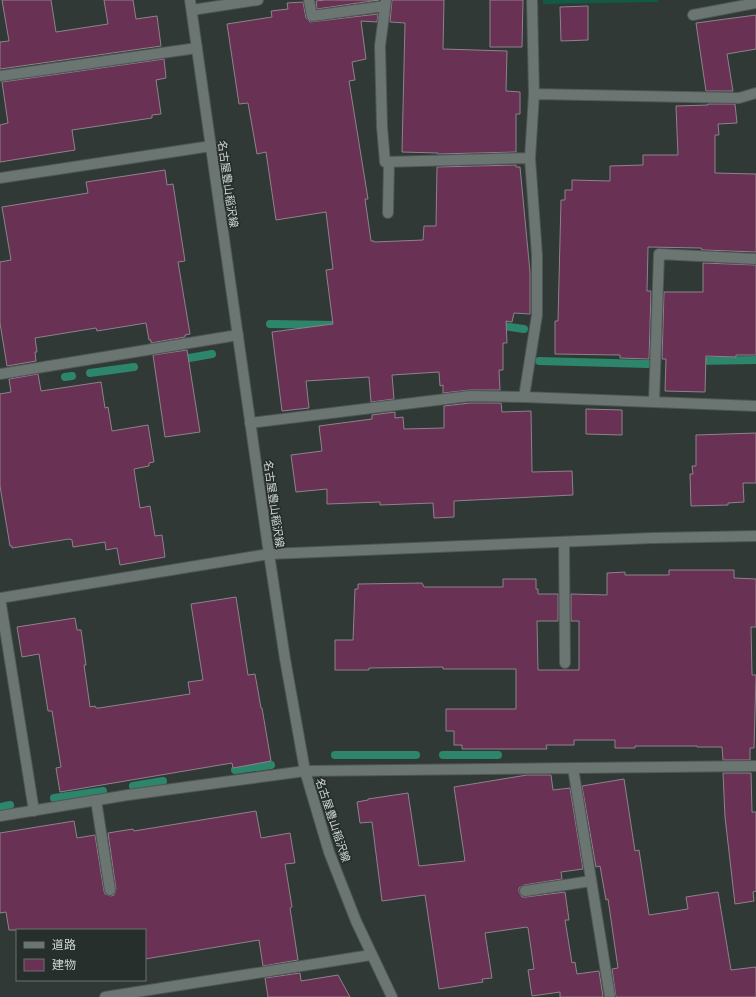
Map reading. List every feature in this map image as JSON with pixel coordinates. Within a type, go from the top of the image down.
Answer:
[{"type":"street","points":[[191,5],[258,0]]},
{"type":"street","points":[[309,0],[312,16],[385,3],[380,46],[382,126],[386,162],[530,158]]},
{"type":"street","points":[[524,397],[537,315],[537,255],[530,158],[534,94],[532,0]]},
{"type":"street","points":[[693,15],[756,3]]},
{"type":"street","name":"名古屋豊山稲沢線","points":[[191,5],[269,554],[285,659],[305,771],[329,852],[356,921],[392,997]]},
{"type":"street","points":[[0,76],[197,48]]},
{"type":"street","points":[[534,94],[739,98],[756,94]]},
{"type":"street","points":[[0,178],[211,146]]},
{"type":"street","points":[[388,212],[389,162]]},
{"type":"street","points":[[654,402],[659,254],[756,259]]},
{"type":"street","points":[[0,374],[238,335]]},
{"type":"street","points":[[250,423],[470,396],[756,406]]},
{"type":"street","points":[[34,810],[0,598],[269,554],[756,536]]},
{"type":"street","points":[[564,542],[565,663]]},
{"type":"street","points":[[0,816],[96,800],[305,771],[756,766]]},
{"type":"street","points":[[573,768],[610,997]]},
{"type":"street","points":[[96,800],[110,890]]},
{"type":"street","points":[[525,891],[591,880]]},
{"type":"street","points":[[105,997],[371,955]]},
{"type":"green space","points":[[543,0],[658,0],[658,2],[543,4]]},
{"type":"building","points":[[2,0],[51,0],[56,32],[108,24],[104,0],[133,0],[136,19],[157,16],[161,46],[0,69],[0,42],[9,41]]},
{"type":"building","points":[[379,0],[317,9],[316,1]]},
{"type":"building","points":[[392,0],[444,0],[443,49],[507,51],[506,91],[520,92],[520,114],[516,114],[516,152],[438,154],[402,152],[405,23],[390,22]]},
{"type":"building","points":[[490,0],[523,0],[522,47],[490,47]]},
{"type":"building","points":[[303,2],[306,18],[310,22],[378,14],[377,22],[361,21],[366,59],[352,62],[355,80],[349,81],[368,199],[365,199],[371,241],[423,240],[424,226],[436,226],[437,167],[516,165],[516,167],[520,167],[530,272],[530,314],[514,313],[512,322],[506,321],[507,343],[503,343],[503,370],[499,370],[500,390],[470,390],[443,393],[443,385],[440,386],[439,372],[392,375],[394,399],[371,402],[369,377],[306,381],[309,408],[282,411],[272,332],[333,324],[326,270],[333,269],[326,212],[276,220],[266,152],[257,154],[248,103],[239,104],[227,24],[272,17],[271,11],[288,9],[287,3]]},
{"type":"building","points":[[588,6],[588,40],[561,41],[560,7]]},
{"type":"building","points":[[756,15],[756,49],[727,54],[733,91],[706,91],[696,23]]},
{"type":"building","points":[[164,59],[166,78],[156,80],[161,114],[152,115],[152,118],[72,130],[75,150],[0,162],[0,125],[8,123],[2,82]]},
{"type":"building","points":[[735,104],[737,123],[718,124],[719,135],[715,135],[715,173],[756,174],[756,252],[704,250],[701,248],[648,247],[647,291],[651,291],[649,359],[620,358],[620,355],[555,354],[555,321],[558,321],[561,200],[565,200],[565,190],[572,190],[572,180],[610,181],[610,166],[643,165],[643,155],[678,155],[676,106]]},
{"type":"building","points":[[165,170],[167,185],[173,184],[185,261],[178,262],[190,334],[185,335],[185,337],[151,343],[151,340],[149,340],[146,323],[97,331],[96,328],[35,338],[37,352],[35,352],[36,361],[7,366],[0,323],[0,262],[11,260],[2,207],[88,193],[86,182]]},
{"type":"building","points":[[703,263],[756,265],[756,355],[736,355],[736,357],[706,356],[705,392],[665,391],[666,359],[662,359],[664,292],[703,292]]},
{"type":"building","points":[[187,350],[200,432],[165,437],[153,355]]},
{"type":"building","points":[[38,374],[41,391],[101,382],[105,408],[108,407],[112,431],[148,425],[154,462],[149,463],[149,466],[134,469],[140,508],[150,506],[155,536],[162,535],[165,557],[120,565],[117,548],[106,550],[105,542],[73,547],[72,540],[69,539],[12,548],[12,546],[10,546],[0,486],[0,394],[11,392],[9,379]]},
{"type":"building","points":[[470,403],[501,403],[502,412],[531,411],[532,472],[572,471],[573,495],[454,501],[454,517],[434,518],[433,503],[380,505],[380,502],[327,504],[327,489],[296,492],[291,455],[322,451],[319,426],[372,419],[372,415],[395,412],[395,418],[403,417],[404,429],[444,428],[444,406]]},
{"type":"building","points":[[586,409],[622,410],[622,435],[586,434]]},
{"type":"building","points":[[756,433],[756,483],[743,483],[744,502],[728,503],[728,505],[691,506],[690,474],[693,474],[692,466],[696,466],[696,435]]},
{"type":"building","points":[[669,570],[734,570],[734,578],[756,579],[756,627],[751,627],[752,675],[756,675],[754,748],[750,748],[750,760],[723,760],[722,747],[635,746],[635,748],[615,748],[615,740],[574,740],[574,745],[546,745],[547,749],[462,749],[462,745],[454,745],[454,731],[446,731],[446,709],[516,709],[516,669],[443,669],[443,667],[335,670],[335,640],[353,640],[355,589],[358,589],[358,584],[422,583],[424,587],[503,587],[503,579],[536,579],[536,589],[538,589],[538,594],[558,594],[558,621],[537,621],[538,670],[579,670],[579,621],[571,621],[571,594],[607,595],[607,573],[625,572],[625,575],[669,575]]},
{"type":"building","points":[[236,597],[248,675],[255,674],[271,761],[233,768],[232,763],[60,792],[56,768],[61,767],[52,711],[48,711],[39,654],[22,657],[17,627],[75,618],[77,630],[81,630],[90,707],[95,706],[96,708],[99,708],[190,694],[188,682],[203,680],[191,604]]},
{"type":"building","points":[[723,773],[751,773],[752,812],[756,812],[756,891],[753,892],[754,901],[735,904],[725,817]]},
{"type":"building","points":[[527,775],[551,775],[553,790],[570,788],[583,869],[561,872],[562,879],[524,885],[519,888],[519,892],[522,897],[526,897],[565,892],[569,920],[565,920],[572,963],[575,962],[577,974],[599,971],[603,997],[560,997],[560,992],[532,996],[528,970],[534,969],[527,927],[485,933],[492,978],[482,979],[483,982],[439,989],[425,895],[382,901],[372,822],[360,823],[357,802],[408,793],[419,866],[465,861],[454,787]]},
{"type":"building","points":[[624,779],[635,851],[639,850],[649,915],[688,909],[686,897],[718,892],[731,970],[756,967],[756,997],[616,997],[612,969],[618,968],[608,899],[606,900],[600,866],[596,867],[582,786]]},
{"type":"building","points":[[256,811],[261,838],[290,833],[295,863],[285,864],[298,960],[263,966],[259,940],[146,959],[146,929],[9,930],[6,912],[0,913],[0,833],[74,821],[77,838],[95,835],[104,891],[105,894],[111,896],[114,895],[116,889],[108,833],[133,829],[134,831]]},
{"type":"building","points":[[300,973],[301,981],[338,975],[350,997],[268,997],[265,978]]},
{"type":"waterway","points":[[270,324],[337,325]]},
{"type":"waterway","points":[[496,325],[524,329]]},
{"type":"waterway","points":[[178,360],[212,354]]},
{"type":"waterway","points":[[695,361],[756,360]]},
{"type":"waterway","points":[[539,361],[648,364]]},
{"type":"waterway","points":[[90,373],[134,367]]},
{"type":"waterway","points":[[65,377],[72,376]]},
{"type":"waterway","points":[[335,755],[416,755]]},
{"type":"waterway","points":[[443,755],[498,755]]},
{"type":"waterway","points":[[235,770],[271,765]]},
{"type":"waterway","points":[[133,786],[163,781]]},
{"type":"waterway","points":[[54,798],[103,791]]},
{"type":"waterway","points":[[0,807],[10,805]]}]
